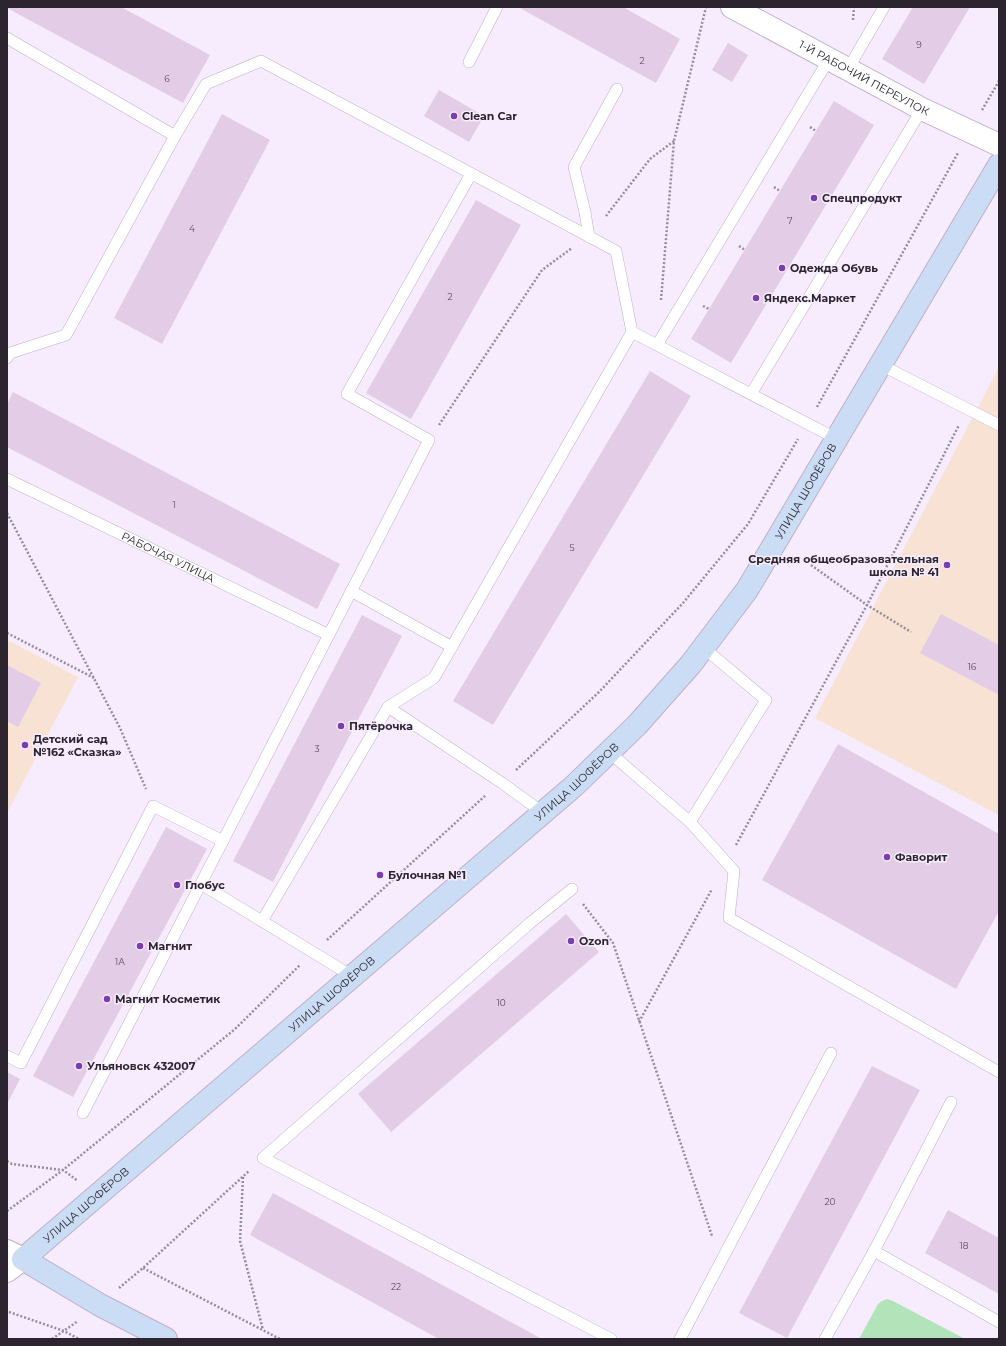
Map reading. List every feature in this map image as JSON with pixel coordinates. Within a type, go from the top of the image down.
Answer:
[{"type":"main road","name":"УЛИЦА ШОФЁРОВ","points":[[12,1260],[352,976],[574,786],[637,725],[691,664],[747,590],[999,166]]},
{"type":"main road","points":[[12,1260],[166,1339]]},
{"type":"street","name":"1-Й РАБОЧИЙ ПЕРЕУЛОК","points":[[732,7],[922,108],[999,145]]},
{"type":"lane","points":[[469,62],[497,7]]},
{"type":"lane","points":[[657,345],[838,64],[884,7]]},
{"type":"lane","points":[[7,38],[175,136]]},
{"type":"lane","points":[[7,358],[10,353],[66,335],[175,136],[206,84],[261,61],[616,251],[632,332],[434,678],[388,708],[262,921]]},
{"type":"lane","points":[[589,237],[585,212],[574,167],[616,89]]},
{"type":"lane","points":[[751,394],[922,108]]},
{"type":"lane","points":[[83,1113],[429,440],[347,394],[471,174]]},
{"type":"lane","points":[[632,332],[837,440]]},
{"type":"lane","points":[[881,365],[999,425]]},
{"type":"lane","name":"РАБОЧАЯ УЛИЦА","points":[[7,479],[329,635]]},
{"type":"lane","points":[[352,592],[452,647]]},
{"type":"lane","points":[[690,822],[766,700],[704,648]]},
{"type":"lane","points":[[388,708],[502,783],[542,812]]},
{"type":"lane","points":[[609,752],[690,822],[734,871],[730,918],[999,1072]]},
{"type":"lane","points":[[7,1056],[21,1063],[154,806],[222,841]]},
{"type":"lane","points":[[201,884],[352,976]]},
{"type":"lane","points":[[572,889],[524,928],[263,1158],[610,1339]]},
{"type":"lane","points":[[680,1339],[831,1053]]},
{"type":"lane","points":[[825,1339],[874,1251],[951,1102]]},
{"type":"lane","points":[[874,1251],[999,1322]]},
{"type":"path","points":[[660,306],[674,141],[706,7]]},
{"type":"path","points":[[7,1211],[63,1170],[235,1029],[314,953],[479,801],[502,783],[599,692],[683,603],[748,524],[808,424],[999,81]]},
{"type":"path","points":[[429,440],[542,270],[589,237],[650,160],[674,141]]},
{"type":"path","points":[[639,1022],[867,605],[968,409]]},
{"type":"path","points":[[7,513],[120,728],[154,806]]},
{"type":"path","points":[[811,565],[867,605],[911,632]]},
{"type":"path","points":[[7,633],[95,679]]},
{"type":"path","points":[[572,889],[613,943],[720,1261]]},
{"type":"path","points":[[263,1158],[143,1268],[280,1339]]},
{"type":"path","points":[[7,1161],[12,1164],[63,1170],[80,1183]]},
{"type":"path","points":[[243,1177],[240,1241],[262,1330]]},
{"type":"path","points":[[9,1312],[64,1331],[79,1339]]},
{"type":"path","points":[[52,1339],[64,1331]]},
{"type":"shaded area","name":"Средняя общеобразовательная школа № 41","points":[[999,367],[999,815],[815,718]]},
{"type":"shaded area","name":"Детский сад №162 «Сказка»","points":[[7,640],[78,677],[7,813]]},
{"type":"green space","points":[[887,1299],[965,1339],[859,1339],[878,1304]]},
{"type":"building","points":[[7,7],[121,7],[210,55],[183,103]]},
{"type":"building","points":[[518,7],[623,7],[680,39],[656,83]]},
{"type":"building","points":[[913,7],[970,7],[924,84],[882,59]]},
{"type":"building","points":[[728,43],[748,55],[732,82],[712,70]]},
{"type":"building","name":"Clean Car","points":[[439,90],[484,116],[469,142],[424,116]]},
{"type":"building","points":[[834,101],[874,125],[731,363],[691,339]]},
{"type":"building","points":[[222,114],[270,140],[162,344],[114,318]]},
{"type":"building","points":[[476,200],[521,225],[411,419],[366,393]]},
{"type":"building","points":[[650,371],[691,396],[493,725],[453,701]]},
{"type":"building","points":[[13,392],[340,564],[317,609],[7,447],[7,404]]},
{"type":"building","points":[[941,614],[999,645],[999,695],[920,653]]},
{"type":"building","points":[[362,615],[402,636],[273,882],[233,861]]},
{"type":"building","points":[[7,665],[41,683],[18,727],[7,721]]},
{"type":"building","name":"Фаворит","points":[[838,744],[999,834],[999,911],[956,989],[762,880]]},
{"type":"building","points":[[166,827],[207,849],[73,1097],[33,1076]]},
{"type":"building","points":[[566,914],[599,952],[391,1132],[358,1094]]},
{"type":"building","points":[[872,1066],[920,1090],[787,1338],[739,1313]]},
{"type":"building","points":[[7,1072],[20,1079],[7,1104]]},
{"type":"building","points":[[273,1193],[542,1339],[439,1339],[250,1235]]},
{"type":"building","points":[[948,1210],[999,1238],[999,1294],[925,1253]]},
{"type":"place","name":"Clean Car","points":[[454,116]]},
{"type":"place","name":"Спецпродукт","points":[[814,198]]},
{"type":"place","name":"Одежда Обувь","points":[[782,268]]},
{"type":"place","name":"Яндекс.Маркет","points":[[756,298]]},
{"type":"place","name":"Средняя общеобразовательная школа № 41","points":[[947,565]]},
{"type":"place","name":"Пятёрочка","points":[[341,726]]},
{"type":"place","name":"Детский сад №162 «Сказка»","points":[[25,745]]},
{"type":"place","name":"Фаворит","points":[[887,857]]},
{"type":"place","name":"Булочная №1","points":[[380,875]]},
{"type":"place","name":"Глобус","points":[[177,885]]},
{"type":"place","name":"Ozon","points":[[571,941]]},
{"type":"place","name":"Магнит","points":[[140,946]]},
{"type":"place","name":"Магнит Косметик","points":[[107,999]]},
{"type":"place","name":"Ульяновск 432007","points":[[79,1066]]}]
